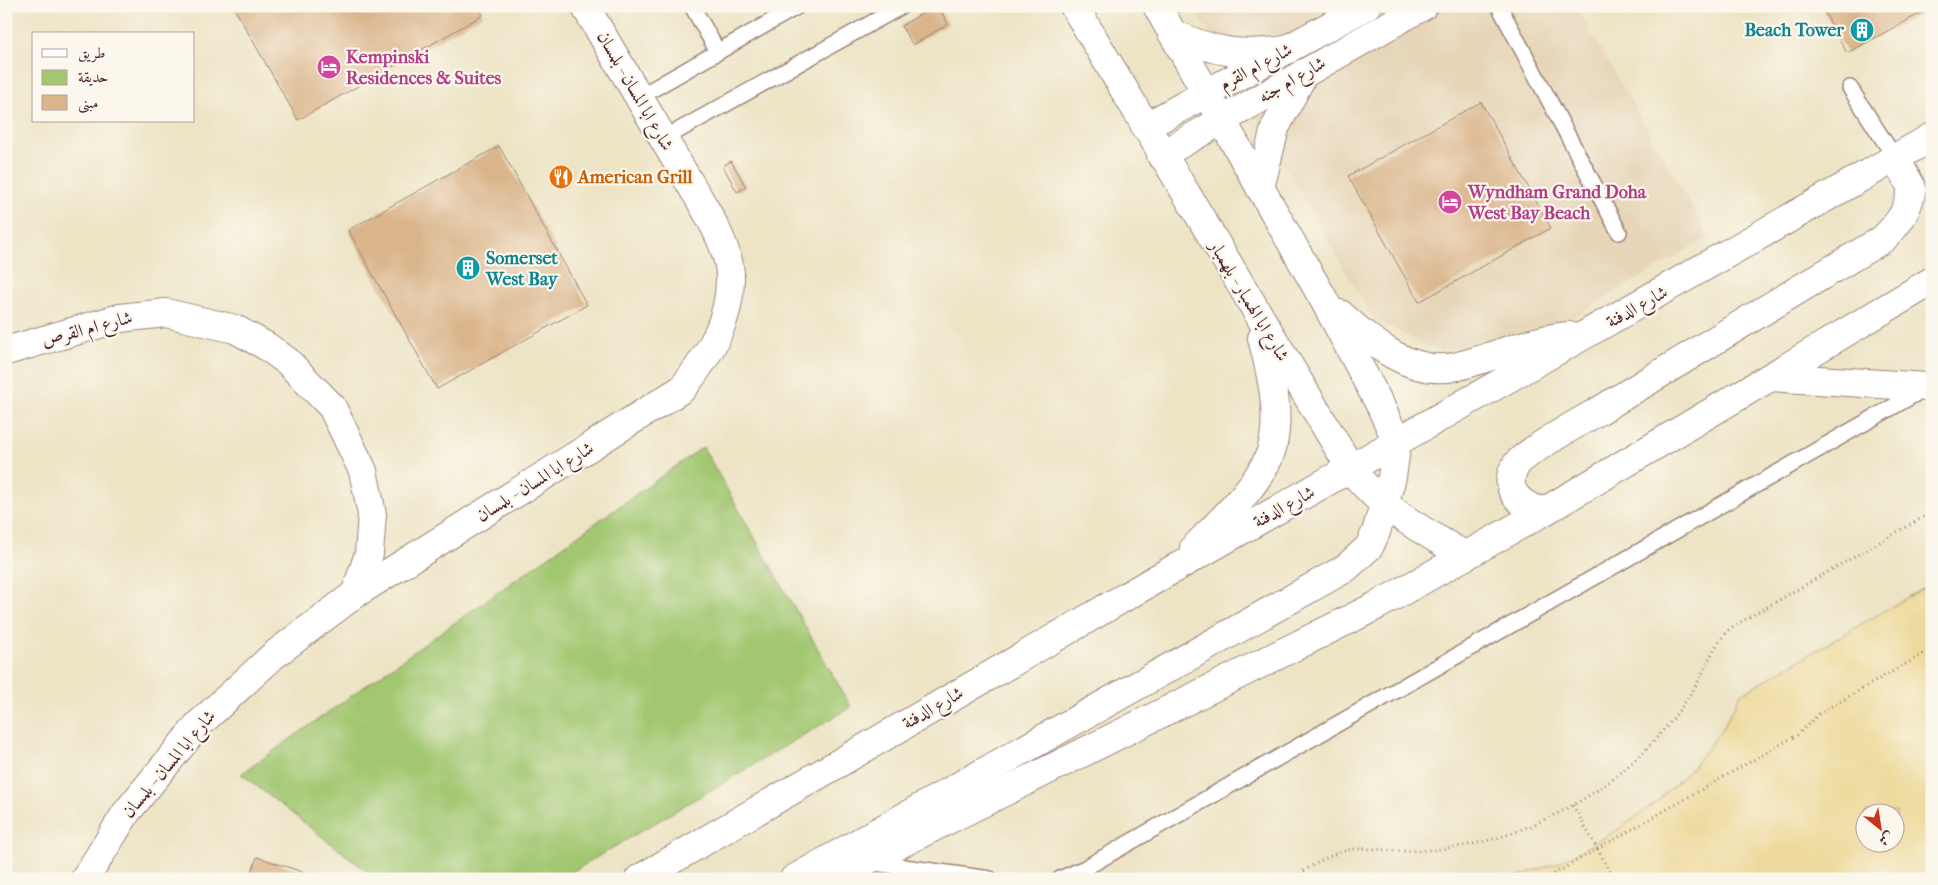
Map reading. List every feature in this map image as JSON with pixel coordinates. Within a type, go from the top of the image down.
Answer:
[{"type":"main road","name":"شارع ابا المسان - بلمسان","points":[[85,879],[126,813],[198,726],[274,655],[355,594],[682,389],[701,365],[717,338],[727,313],[730,275],[725,251],[707,214],[585,6]]},
{"type":"main road","name":"شارع ابا الهمبار - بلهمبار","points":[[1074,6],[1252,308],[1351,469],[1362,484],[1403,519],[1466,556]]},
{"type":"main road","points":[[794,879],[1346,568],[1369,547],[1385,505],[1396,442],[1380,405],[1324,300],[1157,6]]},
{"type":"main road","name":"شارع ام القرم","points":[[1146,127],[1366,6]]},
{"type":"main road","name":"شارع ام جنه","points":[[1161,155],[1423,6]]},
{"type":"main road","points":[[1172,33],[1199,46],[1228,53],[1258,54],[1287,50]]},
{"type":"main road","points":[[1260,188],[1275,128],[1288,100],[1304,73]]},
{"type":"main road","name":"شارع الدفنة","points":[[639,879],[1163,575],[1932,137]]},
{"type":"main road","points":[[1545,511],[1531,510],[1520,502],[1513,490],[1512,477],[1516,464],[1576,425],[1883,239],[1900,221],[1910,204],[1912,188],[1894,158]]},
{"type":"main road","points":[[830,879],[1378,605],[1545,511],[1932,281]]},
{"type":"main road","points":[[1324,300],[1367,339],[1412,364],[1435,368],[1457,367],[1490,355],[1530,344],[1561,337],[1588,334]]},
{"type":"main road","points":[[1163,575],[1188,553],[1239,500],[1258,475],[1272,451],[1276,426],[1269,364],[1252,308]]},
{"type":"main road","name":"شارع ام القرص","points":[[6,351],[120,318],[166,313],[235,329],[266,346],[287,362],[332,406],[363,471],[372,514],[369,554],[355,594]]},
{"type":"main road","points":[[1770,377],[1930,386]]},
{"type":"lane","points":[[692,6],[718,52]]},
{"type":"lane","points":[[639,97],[798,6]]},
{"type":"lane","points":[[663,138],[902,6]]},
{"type":"lane","points":[[1499,6],[1619,232]]},
{"type":"lane","points":[[1850,88],[1894,158]]},
{"type":"lane","points":[[1060,879],[1102,858],[1930,386]]},
{"type":"lane","points":[[864,862],[990,879]]},
{"type":"path","points":[[1291,879],[1321,862],[1347,851],[1428,850],[1462,846],[1502,836],[1539,822],[1573,805],[1604,785],[1655,740],[1676,716],[1706,668],[1719,642],[1732,627],[1932,512]]},
{"type":"path","points":[[1545,879],[1797,735],[1820,713],[1932,649]]},
{"type":"path","points":[[1573,805],[1614,879]]},
{"type":"shaded area","points":[[1193,6],[1576,6],[1709,237],[1565,322],[1439,351],[1373,319]]},
{"type":"green space","points":[[703,447],[851,707],[560,879],[377,879],[241,774]]},
{"type":"sand","points":[[1932,583],[1932,879],[1510,879],[1560,862],[1619,829],[1654,804],[1692,768],[1723,727],[1741,694]]},
{"type":"building","name":"Kempinski Residences & Suites","points":[[233,6],[478,6],[483,15],[298,120]]},
{"type":"building","points":[[934,6],[938,6],[948,24],[913,45],[901,26]]},
{"type":"building","name":"Beach Tower","points":[[1821,6],[1932,6],[1932,7],[1847,53]]},
{"type":"building","name":"Wyndham Grand Doha West Bay Beach","points":[[1481,102],[1551,228],[1419,302],[1348,176]]},
{"type":"building","name":"Somerset West Bay","points":[[499,146],[587,305],[437,389],[348,230]]},
{"type":"building","points":[[731,161],[746,187],[737,192],[723,166]]},
{"type":"building","points":[[257,857],[321,878],[321,879],[249,879]]},
{"type":"place","name":"Beach Tower","points":[[1862,30]]},
{"type":"place","name":"Kempinski Residences & Suites","points":[[329,67]]},
{"type":"place","name":"American Grill","points":[[561,177]]},
{"type":"place","name":"Wyndham Grand Doha West Bay Beach","points":[[1450,202]]},
{"type":"place","name":"Somerset West Bay","points":[[468,268]]}]
